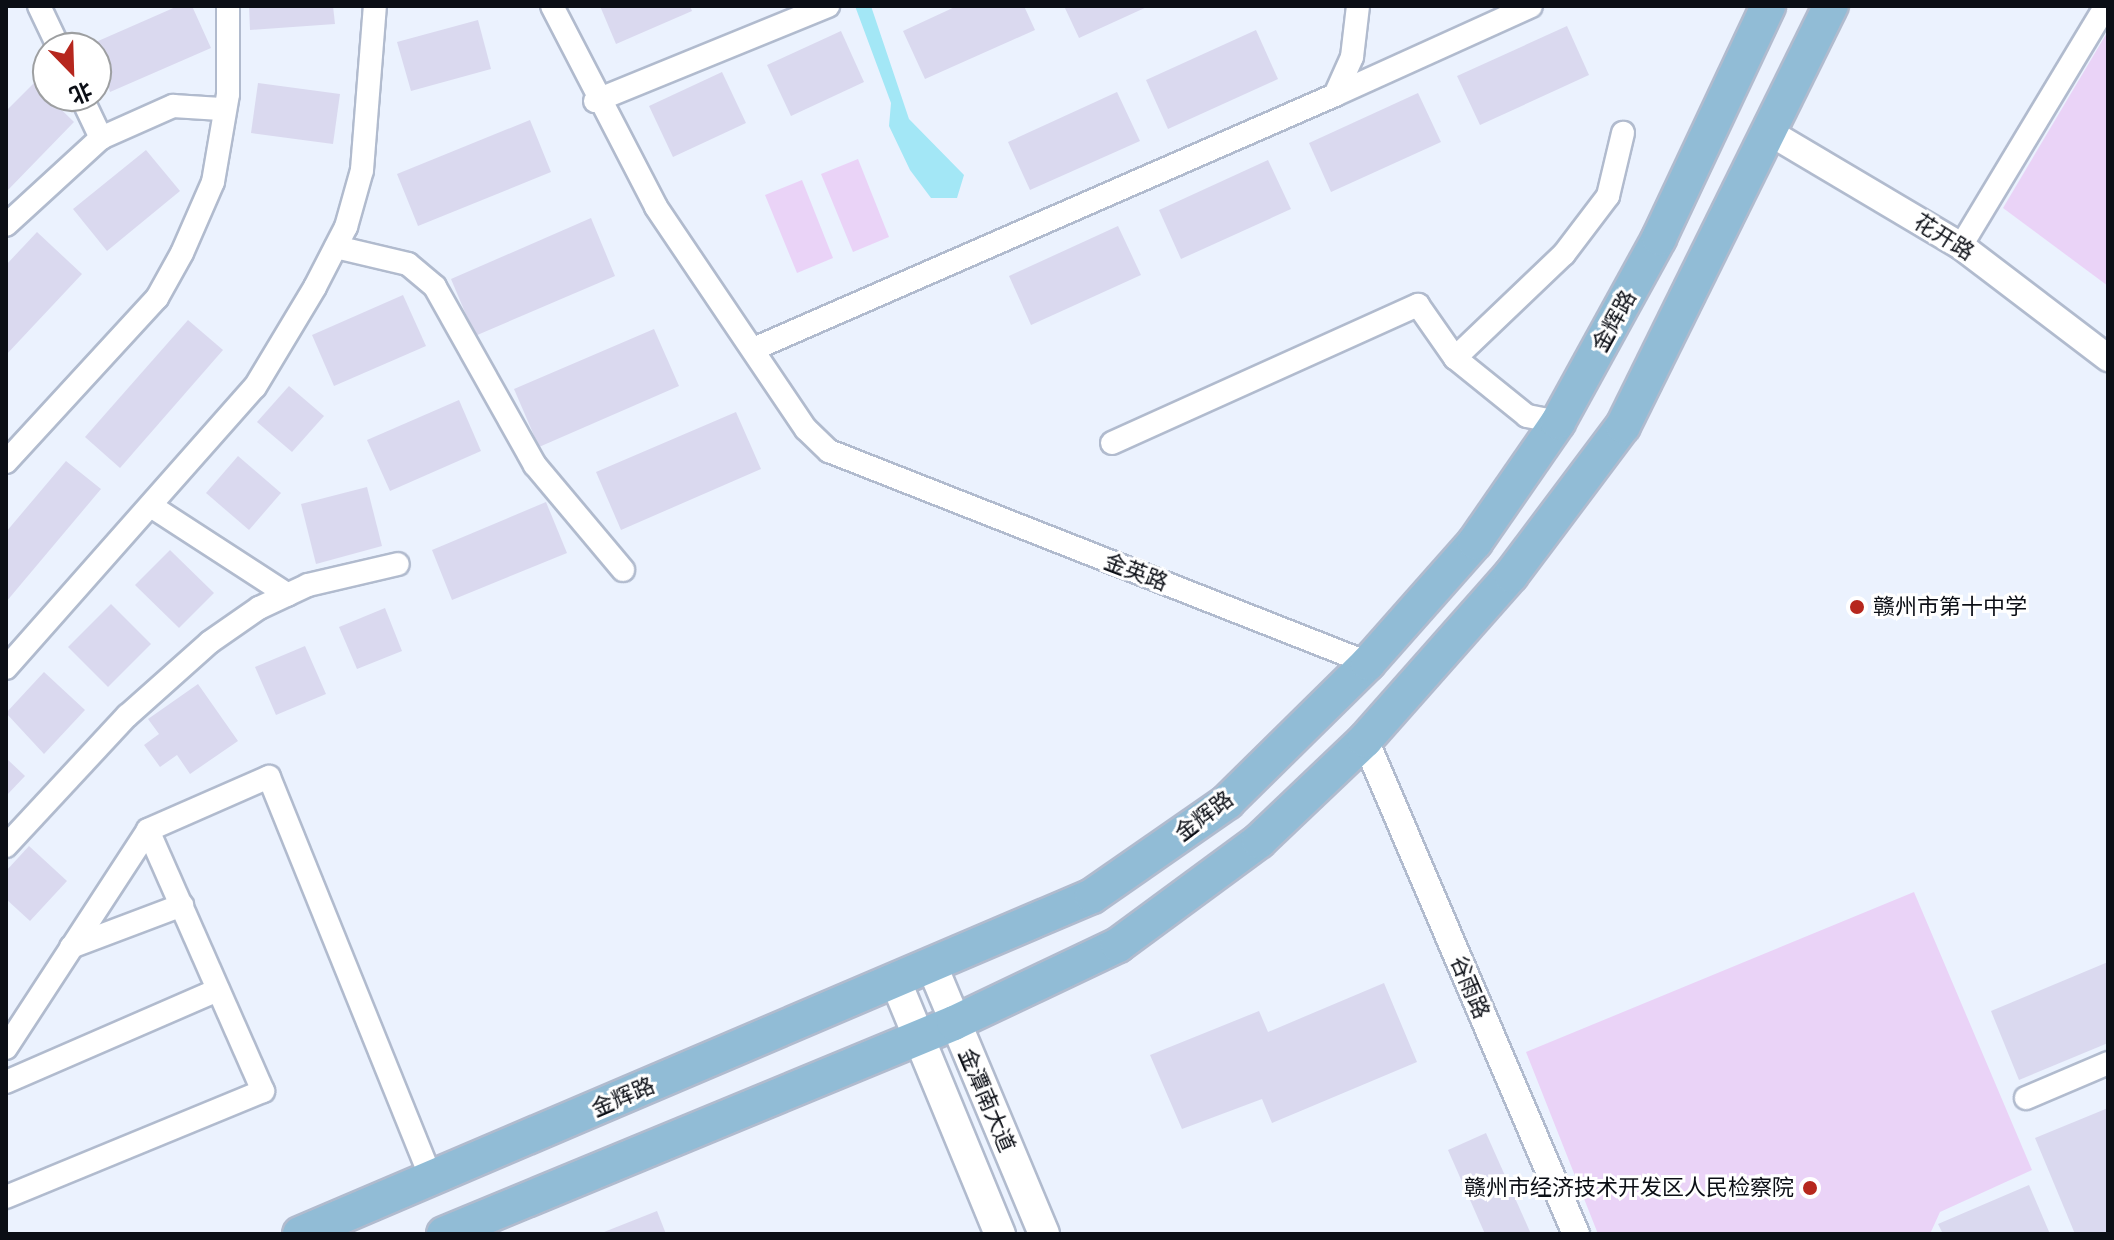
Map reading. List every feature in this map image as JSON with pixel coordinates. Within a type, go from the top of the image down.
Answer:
[{"type":"main road","name":"金辉路","points":[[300,1234],[1092,896],[1227,802],[1368,663],[1475,542],[1558,422],[1659,238],[1768,6]]},
{"type":"main road","points":[[444,1234],[489,1225],[954,1023],[1118,945],[1259,841],[1365,740],[1511,575],[1623,426],[1831,6]]},
{"type":"main road","name":"金潭南大道","points":[[932,966],[1044,1234]]},
{"type":"main road","name":"金潭南大道","points":[[896,982],[1000,1234]]},
{"type":"street","points":[[39,6],[51,32]]},
{"type":"street","points":[[6,462],[157,298],[213,182],[232,46],[228,6]]},
{"type":"street","points":[[6,668],[255,387],[336,247],[362,170],[375,6]]},
{"type":"street","name":"金英路","points":[[552,6],[595,101],[656,207],[756,348],[806,429],[829,451],[1368,663]]},
{"type":"street","points":[[1335,95],[1352,57],[1358,6]]},
{"type":"street","points":[[756,348],[1531,6]]},
{"type":"street","points":[[1961,246],[2106,6]]},
{"type":"street","points":[[595,101],[824,7]]},
{"type":"street","points":[[6,225],[101,138],[173,106],[221,109]]},
{"type":"street","points":[[89,112],[101,138]]},
{"type":"street","name":"花开路","points":[[1769,132],[1961,246],[2108,358]]},
{"type":"street","points":[[1455,358],[1564,254],[1608,196],[1623,133]]},
{"type":"street","points":[[336,247],[408,264],[435,287],[535,465],[623,570]]},
{"type":"street","points":[[1112,443],[1418,305],[1455,358],[1527,416],[1558,422]]},
{"type":"street","points":[[151,506],[288,595]]},
{"type":"street","points":[[6,846],[170,673],[288,595],[398,564]]},
{"type":"street","name":"谷雨路","points":[[1365,740],[1576,1234]]},
{"type":"street","points":[[6,1048],[148,830],[269,777],[431,1178]]},
{"type":"street","points":[[6,1197],[263,1091],[148,830]]},
{"type":"street","points":[[71,947],[182,905]]},
{"type":"street","points":[[6,1082],[218,990]]},
{"type":"street","points":[[2026,1098],[2108,1063]]},
{"type":"shaded area","points":[[2108,31],[2108,286],[2003,208]]},
{"type":"shaded area","points":[[858,159],[889,237],[853,252],[821,174]]},
{"type":"shaded area","points":[[802,180],[833,258],[797,273],[765,195]]},
{"type":"shaded area","points":[[1914,892],[2032,1170],[1940,1212],[1930,1234],[1598,1234],[1526,1052]]},
{"type":"water","points":[[855,6],[871,6],[909,119],[964,175],[957,198],[931,198],[910,170],[889,126],[891,103]]},
{"type":"building","points":[[178,6],[192,6],[211,48],[112,91],[112,35]]},
{"type":"building","points":[[249,6],[333,6],[335,24],[250,30]]},
{"type":"building","points":[[600,6],[690,6],[692,11],[616,44]]},
{"type":"building","points":[[957,6],[1024,6],[1035,30],[925,79],[903,31]]},
{"type":"building","points":[[1064,6],[1149,6],[1079,38]]},
{"type":"building","points":[[478,20],[491,69],[411,91],[397,42]]},
{"type":"building","points":[[1567,26],[1589,75],[1480,125],[1457,76]]},
{"type":"building","points":[[1256,30],[1278,79],[1168,129],[1146,80]]},
{"type":"building","points":[[841,31],[864,82],[791,116],[767,65]]},
{"type":"building","points":[[722,72],[746,123],[673,157],[649,106]]},
{"type":"building","points":[[258,83],[340,94],[333,144],[251,133]]},
{"type":"building","points":[[32,85],[32,112],[64,112],[74,122],[6,192],[6,111]]},
{"type":"building","points":[[1117,92],[1140,141],[1030,190],[1008,142]]},
{"type":"building","points":[[1418,93],[1441,142],[1331,192],[1309,143]]},
{"type":"building","points":[[530,120],[551,172],[418,226],[397,174]]},
{"type":"building","points":[[146,150],[180,191],[107,251],[73,209]]},
{"type":"building","points":[[1268,160],[1291,209],[1181,259],[1159,210]]},
{"type":"building","points":[[591,218],[615,276],[475,336],[451,279]]},
{"type":"building","points":[[1118,226],[1141,275],[1031,325],[1009,276]]},
{"type":"building","points":[[37,232],[82,274],[6,355],[6,265]]},
{"type":"building","points":[[403,295],[426,346],[334,386],[312,335]]},
{"type":"building","points":[[188,320],[223,350],[120,468],[85,437]]},
{"type":"building","points":[[654,329],[679,386],[539,447],[514,389]]},
{"type":"building","points":[[289,386],[324,416],[292,452],[257,422]]},
{"type":"building","points":[[459,400],[481,451],[390,491],[367,440]]},
{"type":"building","points":[[736,412],[761,469],[621,530],[596,472]]},
{"type":"building","points":[[238,456],[281,493],[249,530],[206,493]]},
{"type":"building","points":[[66,461],[101,489],[6,602],[6,532]]},
{"type":"building","points":[[367,487],[382,546],[316,564],[301,504]]},
{"type":"building","points":[[546,502],[567,553],[452,600],[432,550]]},
{"type":"building","points":[[170,550],[214,593],[179,628],[135,585]]},
{"type":"building","points":[[111,604],[151,644],[108,687],[68,647]]},
{"type":"building","points":[[385,608],[402,651],[357,669],[339,627]]},
{"type":"building","points":[[305,646],[326,694],[276,715],[255,667]]},
{"type":"building","points":[[44,672],[85,710],[44,754],[6,713]]},
{"type":"building","points":[[198,684],[238,741],[190,774],[177,755],[160,767],[144,745],[159,734],[148,719]]},
{"type":"building","points":[[6,758],[25,776],[6,796]]},
{"type":"building","points":[[29,846],[67,881],[30,921],[6,899],[6,871]]},
{"type":"building","points":[[2108,962],[2108,1043],[2019,1080],[1991,1011]]},
{"type":"building","points":[[1384,983],[1417,1062],[1272,1123],[1262,1099],[1182,1129],[1150,1055],[1259,1011],[1268,1032]]},
{"type":"building","points":[[2108,1108],[2108,1234],[2075,1234],[2035,1138]]},
{"type":"building","points":[[1486,1133],[1531,1234],[1485,1234],[1448,1150]]},
{"type":"building","points":[[2029,1185],[2050,1234],[1943,1234],[1938,1224]]},
{"type":"building","points":[[657,1211],[666,1234],[599,1234]]},
{"type":"place","name":"赣州市第十中学","points":[[1857,607]]},
{"type":"place","name":"赣州市经济技术开发区人民检察院","points":[[1810,1188]]}]
